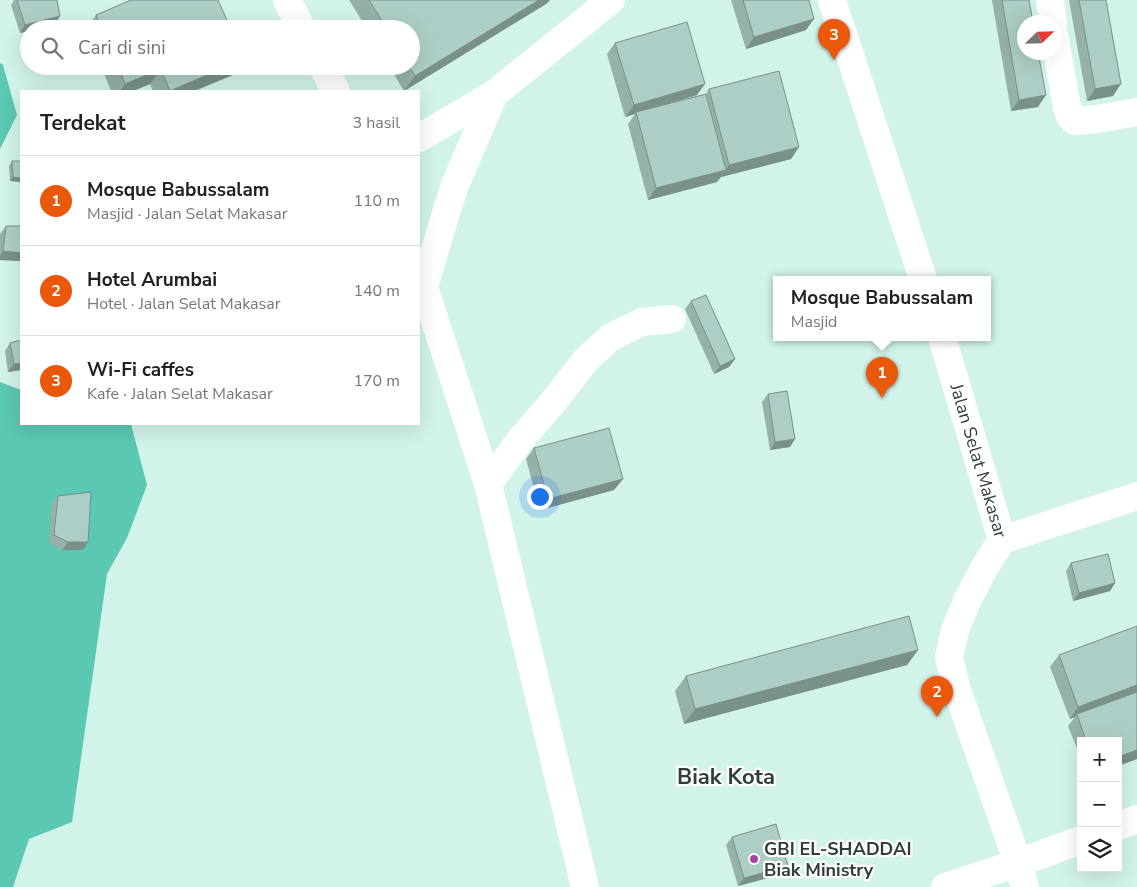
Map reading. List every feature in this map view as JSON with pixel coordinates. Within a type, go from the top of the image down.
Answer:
[{"type":"street","points":[[286,0],[297,20]]},
{"type":"street","points":[[420,137],[494,94],[611,0]]},
{"type":"street","points":[[832,0],[922,276]]},
{"type":"street","points":[[1050,0],[1052,15]]},
{"type":"street","points":[[1059,60],[1067,107],[1070,116],[1075,121],[1137,112]]},
{"type":"street","points":[[327,75],[335,90]]},
{"type":"street","points":[[494,94],[455,185],[421,280],[488,484],[585,887]]},
{"type":"street","points":[[488,484],[520,439],[554,401],[586,360],[611,337],[642,322],[672,319]]},
{"type":"street","name":"Jalan Selat Makasar","points":[[943,341],[1002,540],[984,568],[967,602],[955,630],[948,656],[956,687],[1021,875]]},
{"type":"street","points":[[1002,540],[1137,496]]},
{"type":"street","points":[[1122,825],[1137,820]]},
{"type":"street","points":[[945,887],[1021,875],[1077,842]]},
{"type":"shaded area","points":[[0,63],[3,65],[17,115],[0,149]]},
{"type":"shaded area","points":[[0,382],[20,390],[20,425],[131,425],[147,485],[127,538],[107,574],[72,822],[29,839],[13,887],[0,887]]},
{"type":"building","points":[[17,0],[57,0],[60,16],[44,20],[23,20]]},
{"type":"building","points":[[131,0],[218,0],[227,20],[98,20],[96,15]]},
{"type":"building","points":[[369,0],[539,0],[420,73],[420,20],[381,20]]},
{"type":"building","points":[[743,0],[809,0],[814,19],[754,37]]},
{"type":"building","points":[[1002,0],[1029,0],[1032,15],[1017,15],[1017,60],[1039,60],[1046,95],[1019,100]]},
{"type":"building","points":[[1079,0],[1106,0],[1121,84],[1095,89]]},
{"type":"building","points":[[687,22],[705,84],[634,105],[615,43]]},
{"type":"building","points":[[779,71],[799,147],[729,165],[709,89]]},
{"type":"building","points":[[122,75],[147,75],[125,84]]},
{"type":"building","points":[[163,75],[207,75],[172,90],[170,90]]},
{"type":"building","points":[[706,94],[726,170],[656,188],[636,112]]},
{"type":"building","points":[[12,161],[20,161],[20,178],[13,177]]},
{"type":"building","points":[[6,226],[20,226],[20,253],[3,251]]},
{"type":"building","points":[[706,295],[735,359],[720,366],[691,301]]},
{"type":"building","points":[[20,340],[20,363],[14,364],[10,343]]},
{"type":"building","points":[[787,391],[795,439],[775,442],[768,394]]},
{"type":"building","points":[[609,428],[623,479],[548,499],[534,448]]},
{"type":"building","points":[[91,492],[88,542],[68,542],[54,535],[58,496]]},
{"type":"building","points":[[1108,554],[1115,583],[1079,593],[1071,563]]},
{"type":"building","points":[[909,616],[918,650],[695,709],[686,676]]},
{"type":"building","points":[[1137,626],[1137,685],[1078,707],[1059,655]]},
{"type":"building","points":[[1137,692],[1137,750],[1122,756],[1122,737],[1085,737],[1077,714]]},
{"type":"building","name":"GBI EL-SHADDAI Biak Ministry","points":[[776,824],[788,866],[744,878],[732,837]]},
{"type":"place","name":"Wi-Fi caffes","points":[[834,60]]},
{"type":"place","name":"Mosque Babussalam","points":[[882,398]]},
{"type":"place","name":"Hotel Arumbai","points":[[937,717]]},
{"type":"place","name":"GBI EL-SHADDAI Biak Ministry","points":[[754,859]]},
{"type":"district","name":"Biak Kota","points":[[726,776]]}]
